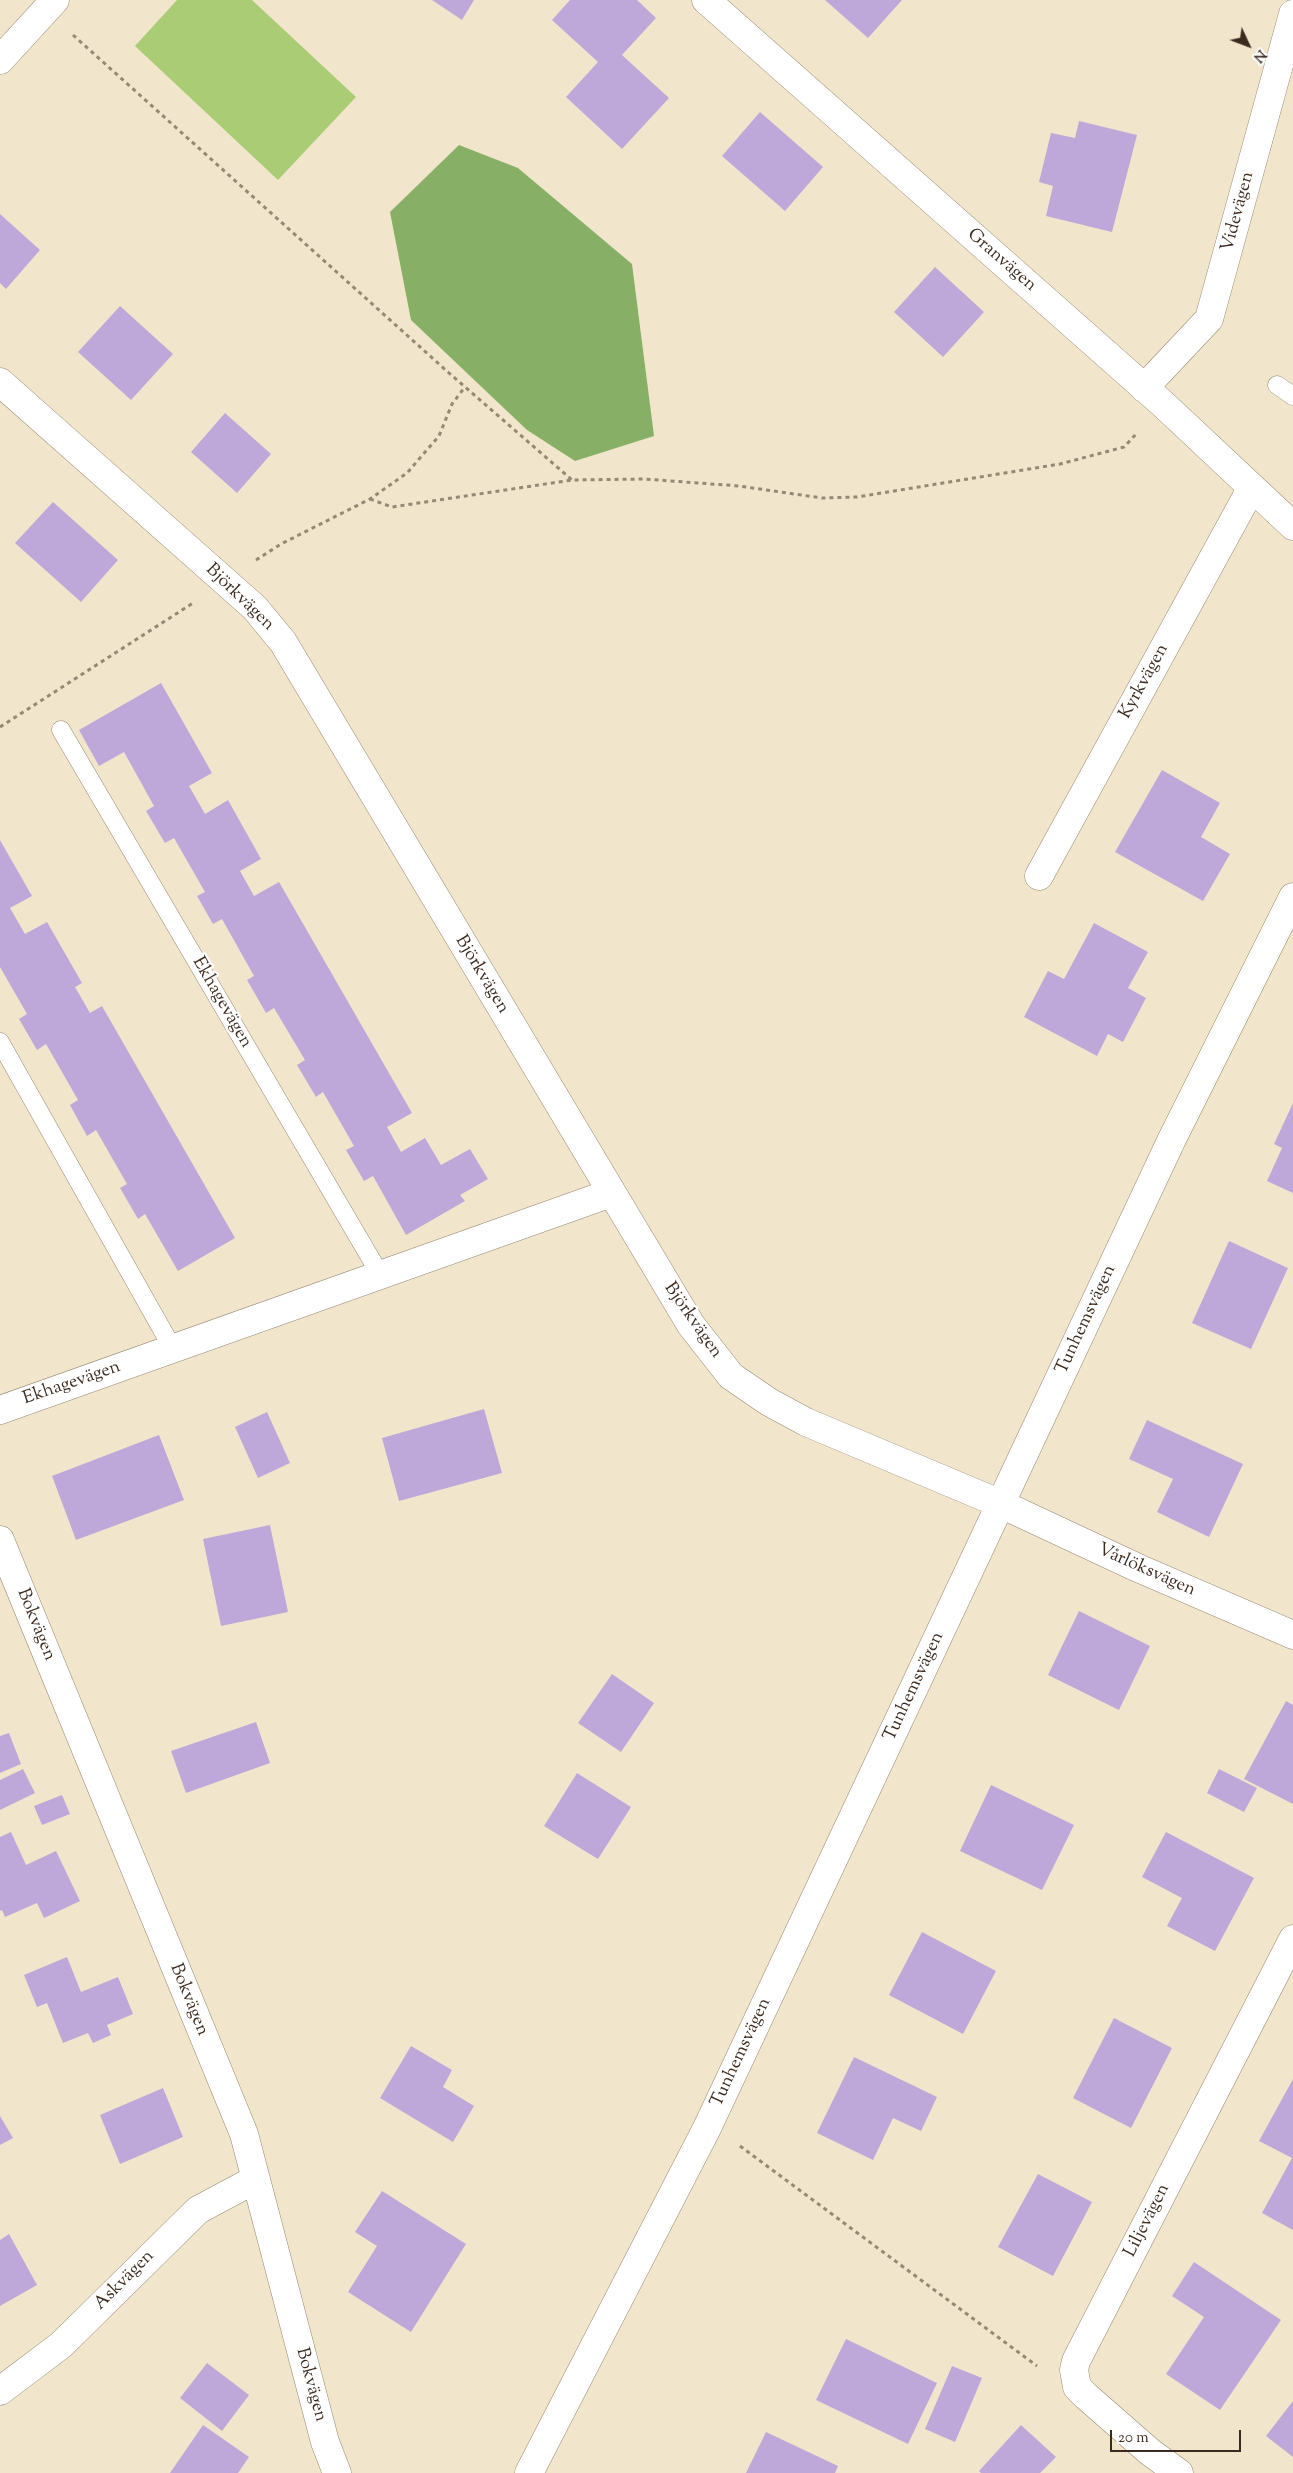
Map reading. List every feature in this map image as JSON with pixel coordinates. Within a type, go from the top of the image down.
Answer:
[{"type":"street","name":"Granvägen","points":[[706,0],[1154,396],[1251,488],[1291,519]]},
{"type":"street","points":[[0,60],[50,5]]},
{"type":"street","name":"Videvägen","points":[[1154,396],[1209,319],[1293,14]]},
{"type":"street","name":"Björkvägen","points":[[0,382],[256,608],[283,642],[611,1194],[691,1324],[731,1376],[768,1402],[806,1422],[1001,1504]]},
{"type":"street","name":"Kyrkvägen","points":[[1039,876],[1251,488]]},
{"type":"street","name":"Tunhemsvägen","points":[[529,2473],[707,2128],[1172,1140],[1293,897]]},
{"type":"street","name":"Ekhagevägen","points":[[0,1410],[611,1194]]},
{"type":"street","name":"Vårlöksvägen","points":[[1001,1504],[1138,1568],[1293,1635]]},
{"type":"street","name":"Bokvägen","points":[[0,1540],[244,2134],[325,2442],[337,2473]]},
{"type":"street","name":"Liljevägen","points":[[1074,2379],[1076,2361],[1293,1939]]},
{"type":"street","name":"Askvägen","points":[[0,2391],[61,2345],[198,2210],[256,2179]]},
{"type":"street","points":[[1074,2379],[1086,2396],[1150,2452],[1179,2473]]},
{"type":"lane","points":[[1277,384],[1293,396]]},
{"type":"lane","name":"Ekhagevägen","points":[[61,730],[381,1276]]},
{"type":"lane","points":[[0,1042],[173,1349]]},
{"type":"path","points":[[50,5],[465,388],[572,480]]},
{"type":"path","points":[[0,727],[281,544],[370,500],[407,473],[439,436],[452,404],[465,388]]},
{"type":"path","points":[[370,500],[392,507],[572,480],[644,479],[739,486],[822,498],[857,497],[1060,464],[1124,447],[1154,396]]},
{"type":"path","points":[[732,2140],[1038,2367],[1056,2376],[1074,2379]]},
{"type":"green space","points":[[177,0],[252,0],[356,97],[278,180],[135,46]]},
{"type":"green space","points":[[459,145],[518,168],[632,264],[654,436],[575,461],[527,430],[411,320],[390,212]]},
{"type":"building","points":[[432,0],[474,0],[462,20]]},
{"type":"building","points":[[570,0],[637,0],[656,18],[622,55],[669,98],[622,149],[566,97],[598,62],[552,20]]},
{"type":"building","points":[[825,0],[902,0],[868,38]]},
{"type":"building","points":[[760,112],[823,167],[785,211],[722,156]]},
{"type":"building","points":[[1079,121],[1137,135],[1112,232],[1046,216],[1053,186],[1039,182],[1051,133],[1075,138]]},
{"type":"building","points":[[0,214],[40,250],[6,289],[0,283]]},
{"type":"building","points":[[935,267],[984,312],[943,357],[894,312]]},
{"type":"building","points":[[120,306],[173,354],[131,400],[78,352]]},
{"type":"building","points":[[225,413],[271,454],[237,493],[191,452]]},
{"type":"building","points":[[53,502],[118,560],[81,602],[15,543]]},
{"type":"building","points":[[161,683],[212,773],[189,786],[205,814],[228,800],[261,859],[240,871],[254,896],[279,882],[412,1113],[387,1127],[401,1152],[425,1138],[441,1165],[470,1149],[488,1179],[460,1195],[465,1201],[406,1235],[373,1176],[364,1181],[346,1150],[354,1146],[323,1092],[316,1097],[297,1065],[305,1060],[274,1008],[266,1013],[247,980],[254,976],[222,919],[213,924],[197,896],[205,892],[174,838],[165,843],[146,811],[154,806],[124,752],[99,766],[79,730]]},
{"type":"building","points":[[1162,770],[1220,803],[1201,837],[1230,854],[1203,901],[1115,852]]},
{"type":"building","points":[[0,840],[32,896],[10,908],[25,934],[47,922],[82,983],[75,987],[90,1013],[102,1006],[235,1238],[178,1271],[145,1214],[138,1219],[120,1188],[127,1184],[96,1130],[87,1136],[70,1105],[78,1100],[46,1044],[37,1050],[19,1019],[27,1014],[0,967]]},
{"type":"building","points":[[1094,923],[1148,952],[1128,988],[1146,998],[1123,1042],[1108,1034],[1097,1056],[1024,1017],[1048,971],[1064,979]]},
{"type":"building","points":[[1293,1103],[1293,1193],[1267,1181],[1282,1148],[1274,1144]]},
{"type":"building","points":[[1229,1241],[1288,1268],[1251,1349],[1192,1323]]},
{"type":"building","points":[[484,1409],[502,1473],[399,1501],[382,1438]]},
{"type":"building","points":[[267,1412],[290,1463],[258,1478],[235,1427]]},
{"type":"building","points":[[1147,1420],[1243,1464],[1209,1537],[1157,1512],[1173,1479],[1129,1459]]},
{"type":"building","points":[[159,1435],[184,1500],[76,1540],[52,1476]]},
{"type":"building","points":[[270,1525],[288,1612],[221,1626],[203,1539]]},
{"type":"building","points":[[1079,1611],[1150,1646],[1119,1710],[1048,1675]]},
{"type":"building","points":[[612,1674],[654,1703],[621,1752],[578,1723]]},
{"type":"building","points":[[1286,1701],[1293,1705],[1293,1804],[1244,1779]]},
{"type":"building","points":[[256,1722],[270,1763],[186,1793],[171,1751]]},
{"type":"building","points":[[9,1733],[21,1764],[0,1773],[0,1736]]},
{"type":"building","points":[[23,1769],[35,1793],[0,1810],[0,1780]]},
{"type":"building","points":[[1219,1769],[1257,1788],[1244,1812],[1207,1793]]},
{"type":"building","points":[[577,1773],[631,1807],[598,1859],[544,1826]]},
{"type":"building","points":[[991,1785],[1074,1825],[1042,1890],[960,1851]]},
{"type":"building","points":[[62,1795],[70,1814],[42,1825],[34,1806]]},
{"type":"building","points":[[11,1832],[26,1865],[56,1851],[80,1901],[44,1918],[37,1903],[5,1917],[2,1910],[0,1911],[0,1837]]},
{"type":"building","points":[[1166,1832],[1254,1878],[1215,1951],[1167,1926],[1182,1898],[1142,1877]]},
{"type":"building","points":[[922,1932],[996,1971],[963,2034],[889,1995]]},
{"type":"building","points":[[67,1957],[81,1992],[118,1977],[133,2014],[107,2025],[111,2035],[93,2043],[88,2033],[63,2043],[47,2003],[37,2007],[24,1975]]},
{"type":"building","points":[[1114,2018],[1172,2048],[1131,2128],[1073,2098]]},
{"type":"building","points":[[411,2046],[452,2070],[443,2087],[474,2106],[453,2142],[380,2098]]},
{"type":"building","points":[[854,2057],[937,2097],[921,2131],[893,2118],[873,2160],[817,2133]]},
{"type":"building","points":[[1293,2079],[1293,2230],[1262,2213],[1292,2158],[1259,2141]]},
{"type":"building","points":[[163,2088],[183,2137],[120,2164],[100,2115]]},
{"type":"building","points":[[0,2116],[13,2138],[0,2145]]},
{"type":"building","points":[[1038,2174],[1092,2202],[1053,2276],[998,2247]]},
{"type":"building","points":[[382,2191],[466,2244],[411,2332],[348,2292],[377,2246],[355,2232]]},
{"type":"building","points":[[9,2234],[37,2285],[0,2306],[0,2240]]},
{"type":"building","points":[[1194,2262],[1281,2320],[1220,2410],[1166,2374],[1204,2317],[1172,2296]]},
{"type":"building","points":[[846,2339],[937,2383],[908,2444],[816,2400]]},
{"type":"building","points":[[207,2363],[249,2395],[222,2431],[180,2398]]},
{"type":"building","points":[[952,2366],[982,2378],[955,2442],[925,2429]]},
{"type":"building","points":[[1293,2401],[1293,2457],[1266,2436]]},
{"type":"building","points":[[203,2425],[249,2457],[238,2473],[170,2473]]},
{"type":"building","points":[[1021,2425],[1056,2457],[1040,2473],[981,2473],[979,2471]]},
{"type":"building","points":[[766,2432],[838,2466],[835,2473],[746,2473]]}]
